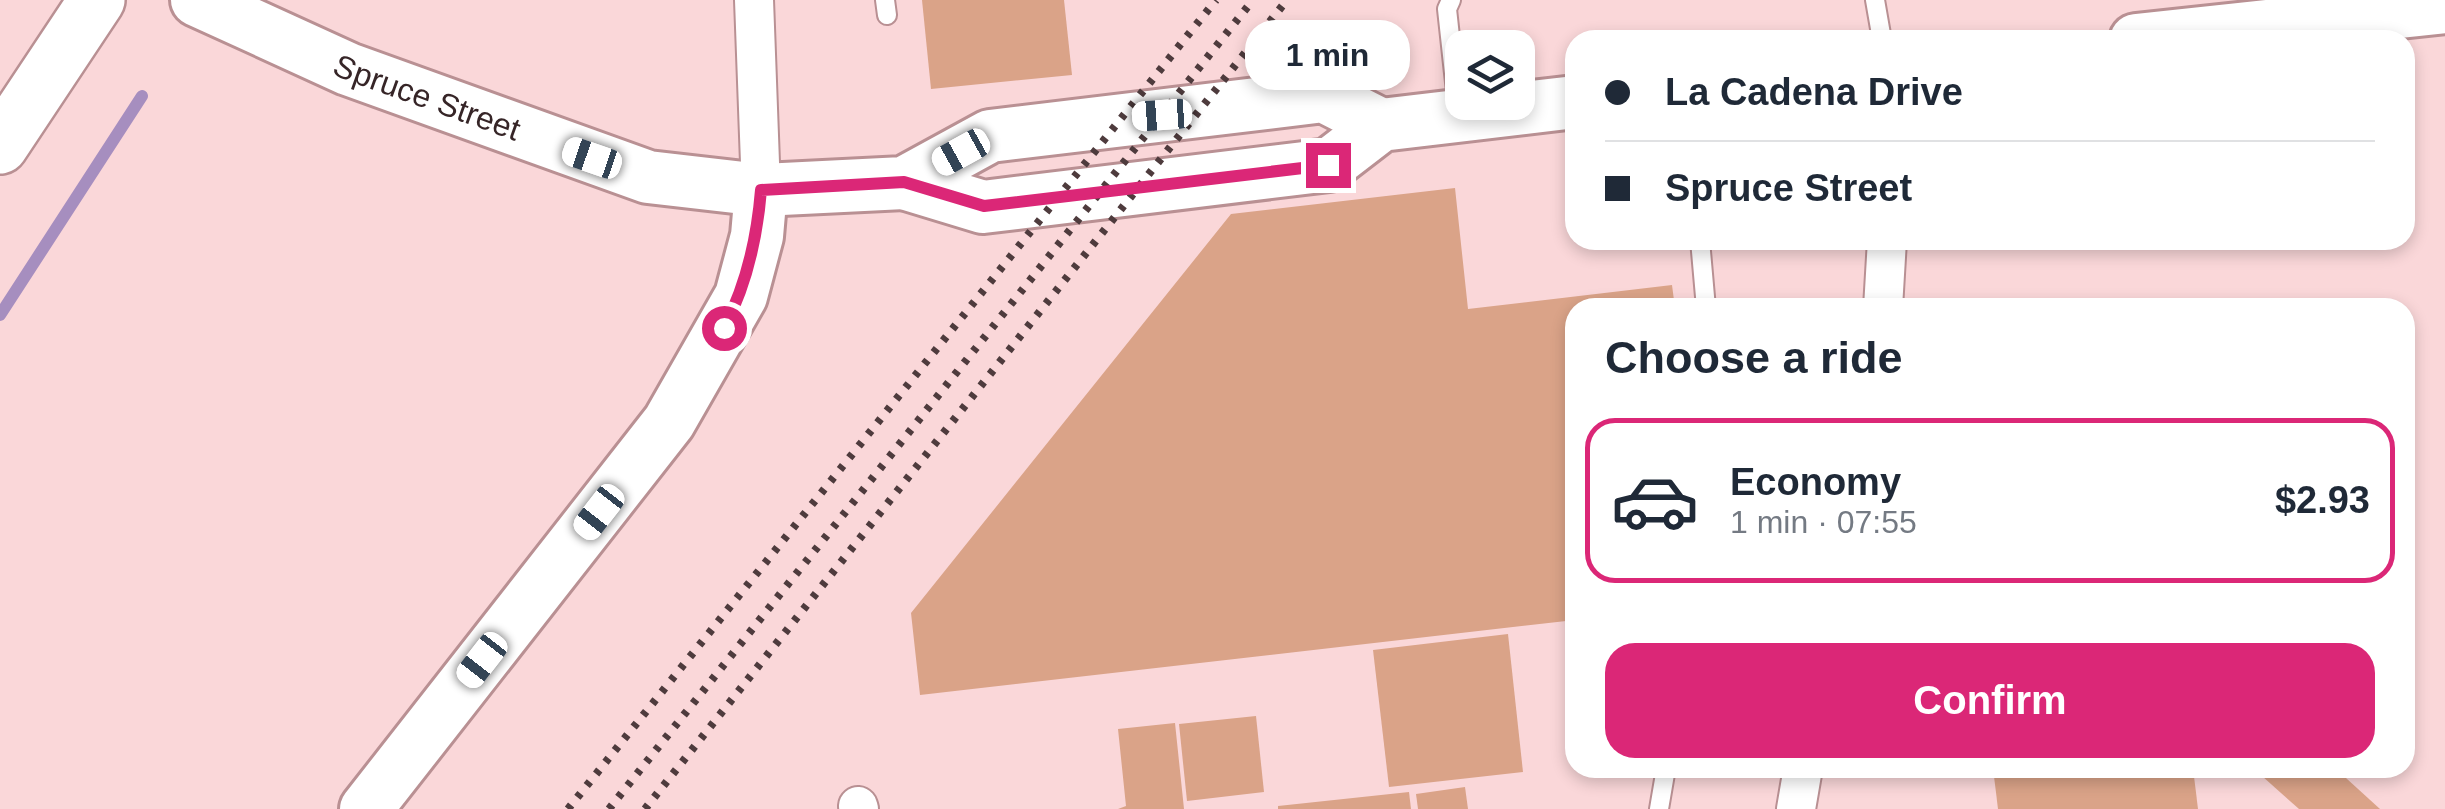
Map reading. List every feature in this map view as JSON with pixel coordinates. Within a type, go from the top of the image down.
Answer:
[{"type":"highway","points":[[0,146],[97,0]]},
{"type":"main road","name":"Spruce Street","points":[[197,0],[348,69],[648,177],[761,190],[904,182],[984,206],[1328,165],[1381,125],[1324,96],[1121,118],[990,136],[904,182]]},
{"type":"main road","points":[[2230,30],[2445,7]]},
{"type":"main road","points":[[1535,107],[1565,103]]},
{"type":"main road","points":[[1381,125],[1445,118]]},
{"type":"main road","points":[[366,809],[668,422],[741,296],[757,236],[761,190]]},
{"type":"street","points":[[754,0],[761,190]]},
{"type":"street","points":[[1885,298],[1887,250]]},
{"type":"street","points":[[1796,809],[1801,778]]},
{"type":"lane","points":[[1449,30],[1450,0]]},
{"type":"lane","points":[[1875,0],[1880,30]]},
{"type":"lane","points":[[1701,250],[1705,298]]},
{"type":"lane","points":[[1658,809],[1664,778]]},
{"type":"building","points":[[922,0],[1064,0],[1072,75],[931,89]]},
{"type":"building","points":[[1455,188],[1468,309],[1672,285],[1674,298],[1565,298],[1565,621],[920,695],[911,613],[1231,214]]},
{"type":"building","points":[[1508,634],[1523,772],[1389,787],[1373,650]]},
{"type":"building","points":[[1256,716],[1264,792],[1187,801],[1179,724]]},
{"type":"building","points":[[1175,723],[1184,809],[1118,809],[1126,806],[1118,729]]},
{"type":"building","points":[[1994,778],[2194,778],[2198,809],[1998,809]]},
{"type":"building","points":[[2264,778],[2346,778],[2380,809],[2299,809]]},
{"type":"building","points":[[1465,787],[1468,809],[1418,809],[1416,794]]},
{"type":"building","points":[[1409,792],[1411,809],[1278,809],[1278,806]]},
{"type":"waterway","points":[[0,315],[142,96]]},
{"type":"railway","points":[[568,809],[1216,0]]},
{"type":"railway","points":[[609,809],[1253,0]]},
{"type":"railway","points":[[645,809],[1287,0]]},
{"type":"route","points":[[724,328],[741,296],[757,236],[761,190],[857,188],[904,182],[984,206],[1328,165]]}]
